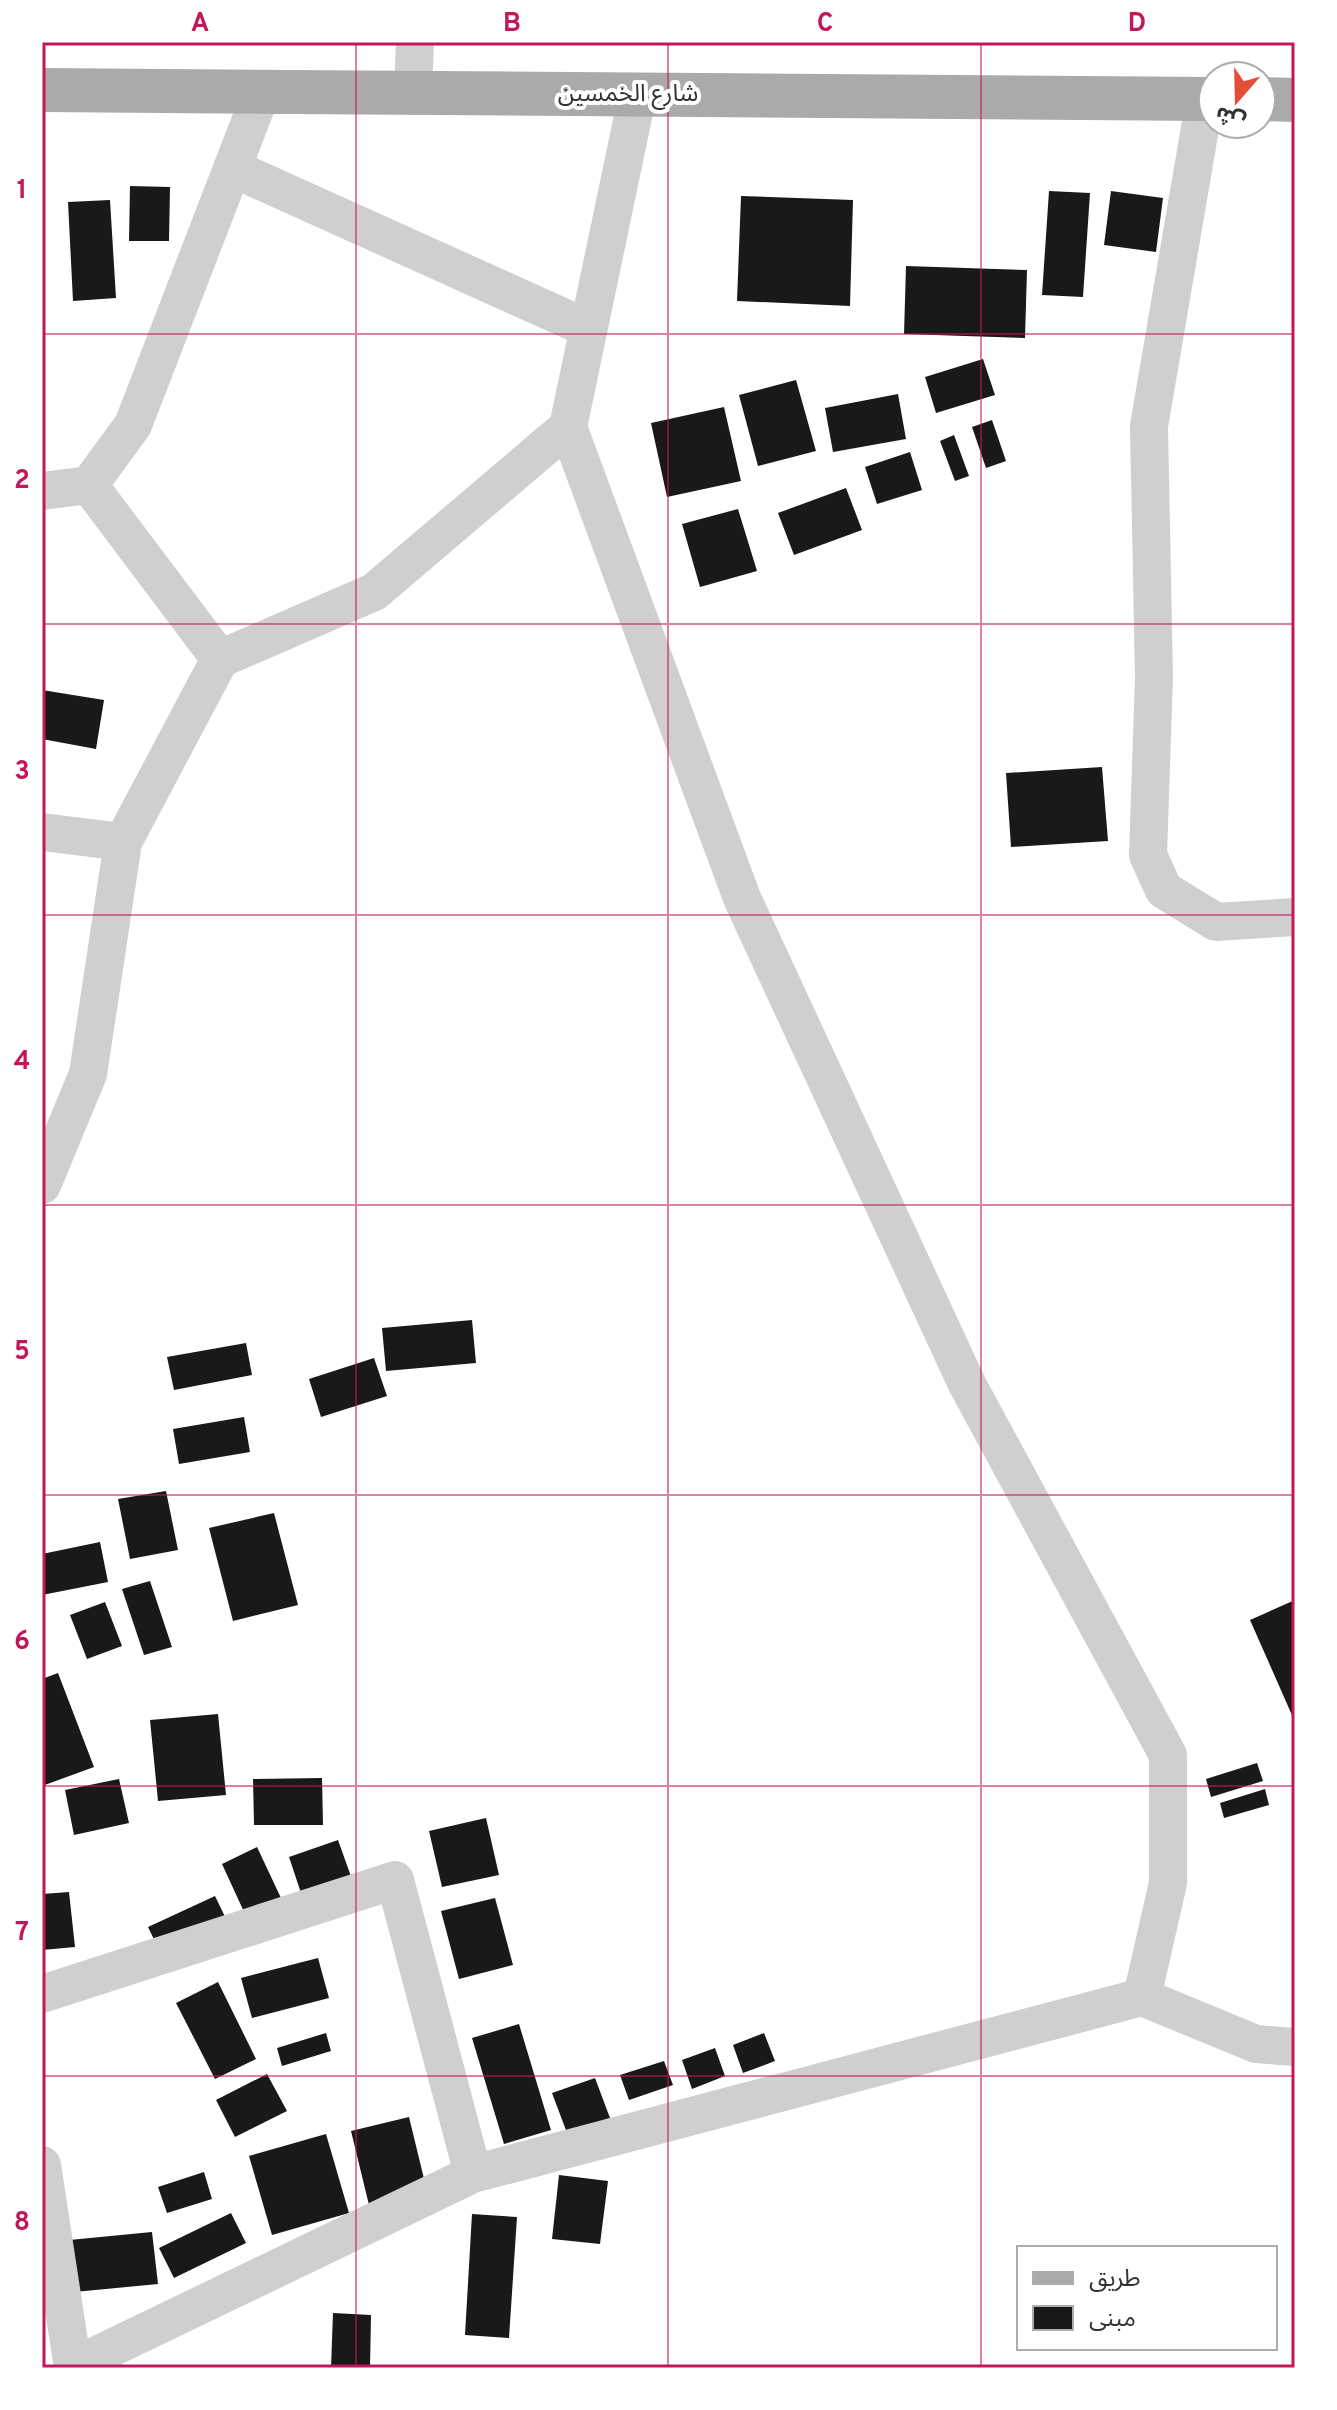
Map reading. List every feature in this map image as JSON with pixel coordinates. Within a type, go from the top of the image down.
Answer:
[{"type":"main road","name":"شارع الخمسين","points":[[42,90],[1197,99]]},
{"type":"street","points":[[413,92],[415,42]]},
{"type":"street","points":[[42,491],[89,485],[133,425],[262,91]]},
{"type":"street","points":[[638,93],[568,427],[742,898],[967,1384],[1168,1755],[1168,1883],[1142,1997]]},
{"type":"street","points":[[1201,140],[1149,426],[1154,677],[1148,855],[1164,890],[1216,922],[1295,917]]},
{"type":"street","points":[[232,168],[587,328]]},
{"type":"street","points":[[42,1185],[88,1074],[123,842],[220,659],[374,592],[568,427]]},
{"type":"street","points":[[89,485],[220,659]]},
{"type":"street","points":[[42,832],[123,842]]},
{"type":"street","points":[[42,1994],[395,1880],[473,2174]]},
{"type":"street","points":[[42,2165],[72,2368],[473,2174],[1142,1997],[1256,2044],[1295,2047]]},
{"type":"building","points":[[130,186],[170,187],[169,241],[129,241]]},
{"type":"building","points":[[1049,191],[1090,193],[1083,297],[1042,295]]},
{"type":"building","points":[[1111,191],[1163,198],[1156,252],[1104,245]]},
{"type":"building","points":[[741,196],[853,200],[850,306],[737,301]]},
{"type":"building","points":[[110,200],[116,298],[73,301],[68,202]]},
{"type":"building","points":[[906,266],[1027,270],[1025,338],[904,334]]},
{"type":"building","points":[[983,359],[995,395],[936,413],[925,377]]},
{"type":"building","points":[[796,380],[816,451],[758,466],[739,395]]},
{"type":"building","points":[[898,394],[906,439],[833,452],[825,408]]},
{"type":"building","points":[[724,407],[741,481],[667,497],[651,423]]},
{"type":"building","points":[[992,420],[1006,461],[986,468],[972,427]]},
{"type":"building","points":[[954,435],[969,476],[955,481],[940,441]]},
{"type":"building","points":[[910,452],[922,490],[877,504],[865,467]]},
{"type":"building","points":[[846,488],[862,530],[794,555],[778,513]]},
{"type":"building","points":[[738,509],[757,571],[700,587],[682,524]]},
{"type":"building","points":[[42,690],[104,700],[96,749],[42,739]]},
{"type":"building","points":[[1102,767],[1108,841],[1011,847],[1006,773]]},
{"type":"building","points":[[472,1320],[476,1363],[386,1371],[382,1328]]},
{"type":"building","points":[[246,1343],[252,1375],[174,1390],[167,1357]]},
{"type":"building","points":[[374,1358],[387,1396],[321,1417],[309,1379]]},
{"type":"building","points":[[244,1417],[250,1452],[179,1464],[173,1429]]},
{"type":"building","points":[[166,1491],[178,1550],[130,1559],[118,1499]]},
{"type":"building","points":[[274,1513],[298,1605],[233,1621],[209,1528]]},
{"type":"building","points":[[100,1542],[108,1582],[42,1595],[42,1554]]},
{"type":"building","points":[[150,1581],[172,1647],[144,1655],[122,1589]]},
{"type":"building","points":[[1295,1600],[1295,1722],[1250,1620]]},
{"type":"building","points":[[105,1602],[122,1646],[87,1659],[70,1615]]},
{"type":"building","points":[[58,1673],[94,1767],[42,1786],[42,1679]]},
{"type":"building","points":[[218,1714],[226,1795],[158,1801],[150,1720]]},
{"type":"building","points":[[1257,1763],[1263,1781],[1211,1797],[1206,1779]]},
{"type":"building","points":[[322,1778],[323,1825],[254,1825],[253,1779]]},
{"type":"building","points":[[119,1779],[129,1823],[74,1835],[65,1790]]},
{"type":"building","points":[[1265,1789],[1269,1805],[1224,1818],[1220,1803]]},
{"type":"building","points":[[486,1818],[499,1875],[442,1887],[429,1831]]},
{"type":"building","points":[[338,1840],[353,1882],[303,1899],[289,1857]]},
{"type":"building","points":[[257,1847],[281,1898],[245,1914],[222,1864]]},
{"type":"building","points":[[69,1892],[75,1947],[42,1950],[42,1894]]},
{"type":"building","points":[[215,1896],[230,1927],[163,1958],[148,1927]]},
{"type":"building","points":[[495,1898],[513,1965],[459,1979],[441,1911]]},
{"type":"building","points":[[318,1958],[329,1998],[252,2018],[241,1978]]},
{"type":"building","points":[[218,1982],[256,2059],[215,2079],[176,2003]]},
{"type":"building","points":[[519,2024],[551,2130],[504,2144],[472,2038]]},
{"type":"building","points":[[326,2033],[331,2051],[282,2066],[277,2048]]},
{"type":"building","points":[[764,2033],[775,2061],[743,2073],[733,2045]]},
{"type":"building","points":[[715,2048],[725,2076],[692,2089],[682,2060]]},
{"type":"building","points":[[664,2061],[673,2085],[629,2100],[620,2075]]},
{"type":"building","points":[[267,2074],[287,2111],[235,2137],[216,2100]]},
{"type":"building","points":[[595,2078],[610,2118],[567,2133],[552,2093]]},
{"type":"building","points":[[409,2117],[427,2191],[369,2205],[351,2131]]},
{"type":"building","points":[[326,2134],[349,2213],[272,2235],[249,2156]]},
{"type":"building","points":[[204,2172],[212,2199],[167,2213],[158,2187]]},
{"type":"building","points":[[559,2175],[608,2181],[600,2244],[552,2239]]},
{"type":"building","points":[[231,2213],[246,2243],[174,2278],[159,2248]]},
{"type":"building","points":[[472,2214],[517,2217],[509,2338],[465,2335]]},
{"type":"building","points":[[152,2232],[158,2284],[64,2293],[59,2241]]},
{"type":"building","points":[[333,2313],[371,2315],[370,2368],[331,2368]]}]
